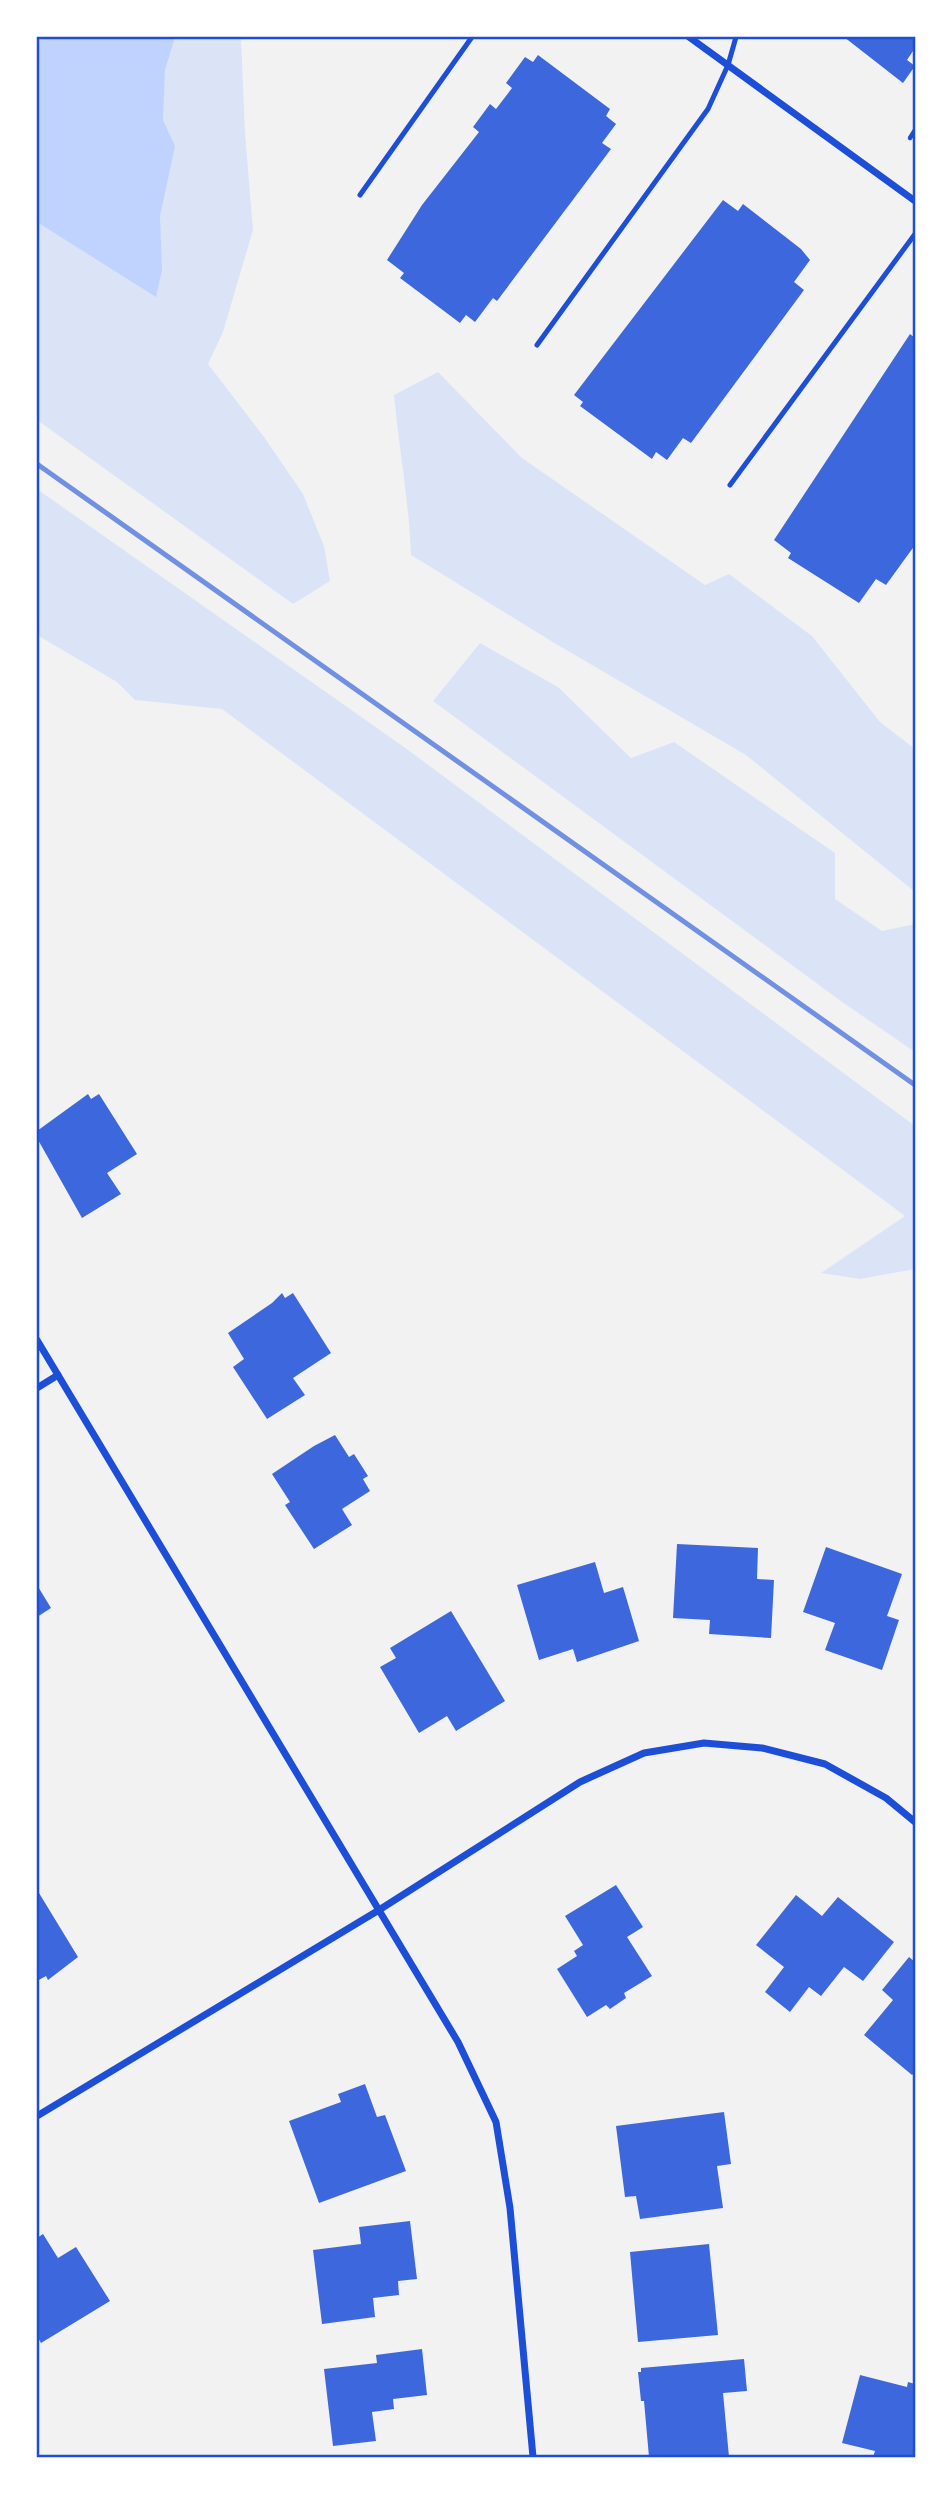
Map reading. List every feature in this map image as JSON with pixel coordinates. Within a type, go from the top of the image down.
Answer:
[{"type":"street","points":[[689,37],[915,201]]},
{"type":"street","points":[[37,1340],[458,2042],[496,2122],[510,2208],[533,2457]]},
{"type":"street","points":[[37,1388],[58,1375]]},
{"type":"street","points":[[37,2116],[379,1910],[580,1782],[644,1753],[704,1743],[762,1748],[825,1764],[886,1798],[915,1822]]},
{"type":"lane","points":[[360,195],[472,37]]},
{"type":"lane","points":[[537,345],[708,109],[728,65],[736,37]]},
{"type":"lane","points":[[730,485],[915,234]]},
{"type":"path","points":[[909,138],[915,130]]},
{"type":"shaded area","points":[[37,37],[241,37],[253,230],[223,332],[208,364],[264,437],[303,494],[324,546],[330,581],[293,604],[37,420]]},
{"type":"shaded area","points":[[438,372],[522,458],[705,585],[729,574],[812,636],[880,722],[915,749],[915,892],[746,755],[411,555],[394,395]]},
{"type":"shaded area","points":[[37,489],[404,747],[915,1126],[915,1269],[860,1279],[821,1273],[905,1216],[222,709],[135,700],[117,682],[37,635]]},
{"type":"shaded area","points":[[480,643],[558,687],[631,758],[674,742],[835,853],[835,899],[882,931],[915,924],[915,1052],[842,1002],[433,701]]},
{"type":"water","points":[[37,37],[175,37],[165,70],[163,120],[175,146],[160,216],[162,270],[156,297],[37,222]]},
{"type":"building","points":[[844,37],[915,37],[915,48],[907,60],[915,66],[903,83]]},
{"type":"building","points":[[538,55],[610,109],[606,116],[616,124],[602,143],[611,149],[497,301],[493,298],[475,322],[466,315],[460,323],[400,278],[404,273],[387,260],[422,205],[479,132],[473,127],[490,104],[496,109],[512,88],[506,83],[525,57],[533,62]]},
{"type":"building","points":[[723,200],[738,211],[743,204],[801,249],[810,260],[794,282],[804,290],[691,443],[683,438],[667,460],[656,452],[652,459],[580,406],[583,402],[574,395]]},
{"type":"building","points":[[910,334],[915,338],[915,545],[886,585],[876,579],[859,603],[788,558],[791,553],[774,540]]},
{"type":"building","points":[[88,1094],[91,1099],[99,1094],[137,1154],[107,1173],[121,1194],[82,1218],[37,1138],[37,1131]]},
{"type":"building","points":[[282,1293],[285,1298],[293,1293],[331,1353],[293,1378],[305,1395],[267,1419],[233,1367],[244,1359],[228,1333]]},
{"type":"building","points":[[335,1435],[349,1457],[354,1454],[368,1476],[363,1479],[370,1491],[342,1509],[352,1525],[314,1549],[285,1505],[290,1502],[272,1474]]},
{"type":"building","points":[[677,1544],[758,1548],[757,1579],[774,1580],[771,1638],[709,1634],[710,1620],[673,1618]]},
{"type":"building","points":[[826,1547],[902,1574],[887,1616],[899,1620],[882,1670],[825,1650],[835,1623],[803,1612]]},
{"type":"building","points":[[595,1562],[604,1593],[623,1587],[639,1641],[577,1662],[573,1649],[539,1660],[517,1585]]},
{"type":"building","points":[[37,1585],[51,1608],[37,1617]]},
{"type":"building","points":[[451,1611],[505,1701],[456,1731],[447,1716],[419,1733],[380,1667],[396,1658],[390,1648]]},
{"type":"building","points":[[616,1885],[643,1927],[627,1937],[652,1976],[624,1993],[626,1998],[610,2009],[606,2005],[587,2017],[557,1969],[577,1956],[574,1951],[583,1945],[565,1916]]},
{"type":"building","points":[[39,1893],[78,1957],[48,1980],[46,1976],[37,1981],[37,1895]]},
{"type":"building","points":[[796,1895],[822,1916],[838,1897],[894,1942],[863,1981],[844,1967],[821,1996],[809,1987],[790,2012],[765,1992],[784,1967],[756,1945]]},
{"type":"building","points":[[909,1957],[915,1962],[915,2072],[912,2075],[864,2035],[893,2000],[882,1990]]},
{"type":"building","points":[[365,2084],[377,2117],[385,2115],[406,2171],[319,2203],[289,2121],[341,2102],[338,2094]]},
{"type":"building","points":[[724,2112],[731,2164],[717,2166],[723,2208],[640,2219],[636,2196],[625,2197],[616,2126]]},
{"type":"building","points":[[410,2221],[417,2279],[398,2281],[399,2295],[373,2298],[375,2317],[322,2324],[313,2250],[361,2244],[359,2227]]},
{"type":"building","points":[[43,2234],[58,2258],[76,2247],[110,2301],[41,2343],[37,2336],[37,2238]]},
{"type":"building","points":[[709,2244],[718,2335],[638,2342],[630,2252]]},
{"type":"building","points":[[422,2349],[427,2395],[393,2399],[394,2409],[372,2412],[376,2441],[333,2446],[324,2369],[377,2363],[376,2355]]},
{"type":"building","points":[[744,2359],[747,2391],[723,2393],[729,2457],[649,2457],[644,2401],[641,2401],[638,2372],[641,2372],[641,2368]]},
{"type":"building","points":[[860,2375],[907,2387],[908,2382],[915,2384],[915,2457],[873,2457],[875,2451],[842,2443]]},
{"type":"railway","points":[[37,464],[915,1085]]}]
